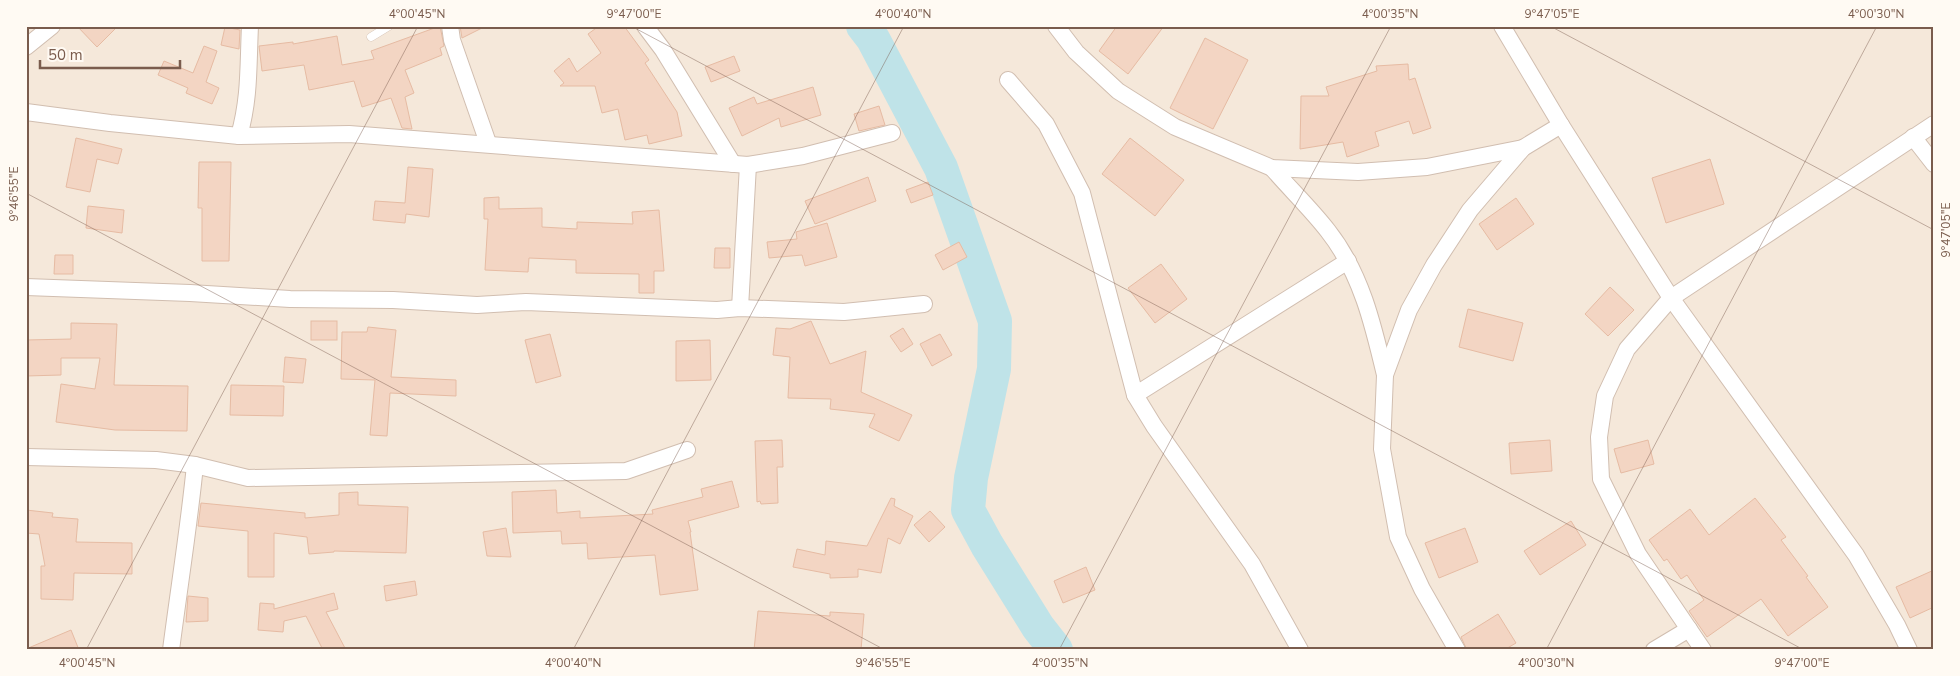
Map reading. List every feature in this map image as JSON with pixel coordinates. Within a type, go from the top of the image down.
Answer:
[{"type":"street","points":[[26,47],[52,26]]},
{"type":"street","points":[[239,136],[246,112],[249,80],[250,26]]},
{"type":"street","points":[[450,26],[452,40],[488,144]]},
{"type":"street","points":[[646,26],[740,164],[740,308]]},
{"type":"street","points":[[1056,26],[1076,52],[1118,91],[1175,127],[1272,168],[1367,172],[1427,166],[1523,148]]},
{"type":"street","points":[[1502,26],[1560,125],[1671,298],[1856,555],[1897,625],[1909,650]]},
{"type":"street","points":[[1008,80],[1046,124],[1082,193],[1135,395],[1154,426],[1252,564],[1300,650]]},
{"type":"street","points":[[26,112],[110,123],[239,136],[349,134],[740,164],[803,156],[892,133]]},
{"type":"street","points":[[1703,650],[1638,554],[1601,479],[1599,437],[1605,396],[1627,349],[1671,298],[1934,124]]},
{"type":"street","points":[[1385,375],[1409,310],[1434,265],[1470,210],[1523,148],[1560,125]]},
{"type":"street","points":[[1913,137],[1934,164]]},
{"type":"street","points":[[1272,168],[1328,231],[1348,261],[1361,288],[1372,318],[1385,375],[1382,450],[1398,537],[1422,589],[1457,650]]},
{"type":"street","points":[[1135,395],[1348,261]]},
{"type":"street","points":[[26,287],[290,299],[394,300],[477,304],[526,302],[717,310],[740,308],[844,312],[924,304]]},
{"type":"street","points":[[26,457],[156,460],[195,464],[248,478],[548,474],[626,471],[687,450]]},
{"type":"street","points":[[171,650],[195,464]]},
{"type":"street","points":[[1654,650],[1689,629]]},
{"type":"lane","points":[[371,37],[389,26]]},
{"type":"shaded area","points":[[26,26],[1934,26],[1934,650],[26,650]]},
{"type":"building","points":[[77,26],[118,26],[97,47]]},
{"type":"building","points":[[440,26],[444,46],[440,48],[442,55],[405,70],[414,93],[405,97],[412,129],[402,128],[391,98],[362,107],[354,81],[309,90],[304,65],[262,71],[259,46],[293,42],[293,44],[337,36],[342,65],[374,59],[371,51]]},
{"type":"building","points":[[460,26],[486,26],[462,38]]},
{"type":"building","points":[[599,26],[624,26],[649,60],[645,63],[677,112],[682,136],[649,144],[647,135],[625,140],[618,109],[602,113],[595,86],[560,86],[564,83],[554,71],[569,58],[577,72],[601,53],[588,34]]},
{"type":"building","points":[[1117,26],[1164,26],[1128,74],[1099,51]]},
{"type":"building","points":[[225,27],[240,30],[239,49],[221,45]]},
{"type":"building","points":[[1205,38],[1248,60],[1213,129],[1170,108]]},
{"type":"building","points":[[204,46],[217,51],[206,82],[219,88],[212,104],[186,93],[188,88],[158,75],[164,61],[193,73]]},
{"type":"building","points":[[734,56],[740,71],[711,82],[705,67]]},
{"type":"building","points":[[1408,64],[1409,80],[1415,78],[1431,128],[1413,134],[1409,121],[1375,132],[1379,146],[1347,157],[1343,142],[1300,149],[1301,96],[1329,96],[1326,87],[1377,71],[1376,66]]},
{"type":"building","points":[[813,87],[821,115],[781,127],[779,118],[742,136],[729,108],[754,97],[757,104]]},
{"type":"building","points":[[879,106],[885,125],[859,131],[854,114]]},
{"type":"building","points":[[76,138],[122,149],[118,164],[97,159],[90,192],[66,187]]},
{"type":"building","points":[[1130,138],[1184,180],[1155,216],[1102,174]]},
{"type":"building","points":[[1710,159],[1724,204],[1666,223],[1652,178]]},
{"type":"building","points":[[199,162],[231,162],[229,261],[202,261],[202,208],[198,208]]},
{"type":"building","points":[[408,167],[433,169],[429,217],[406,214],[405,223],[373,220],[375,201],[405,203]]},
{"type":"building","points":[[868,177],[876,201],[815,224],[805,201]]},
{"type":"building","points":[[928,182],[933,195],[911,203],[906,190]]},
{"type":"building","points":[[499,197],[499,209],[542,208],[542,227],[577,229],[577,222],[633,224],[632,212],[659,210],[664,271],[654,271],[654,293],[639,293],[639,274],[576,273],[576,260],[529,258],[528,272],[485,270],[488,219],[484,219],[484,198]]},
{"type":"building","points":[[1516,198],[1534,224],[1497,250],[1479,224]]},
{"type":"building","points":[[88,206],[124,210],[122,233],[86,228]]},
{"type":"building","points":[[827,223],[837,257],[805,266],[802,255],[769,258],[767,242],[797,239],[796,232]]},
{"type":"building","points":[[959,242],[967,257],[943,270],[935,255]]},
{"type":"building","points":[[715,248],[730,248],[730,268],[714,268]]},
{"type":"building","points":[[55,255],[73,255],[73,274],[54,274]]},
{"type":"building","points":[[1161,264],[1187,299],[1155,323],[1128,288]]},
{"type":"building","points":[[1610,287],[1634,310],[1608,336],[1585,314]]},
{"type":"building","points":[[1468,309],[1523,323],[1513,361],[1459,347]]},
{"type":"building","points":[[311,321],[337,321],[337,340],[311,340]]},
{"type":"building","points":[[811,321],[830,364],[866,351],[861,392],[912,415],[899,441],[869,427],[875,414],[830,409],[831,399],[788,398],[790,357],[773,355],[776,328],[790,329]]},
{"type":"building","points":[[71,323],[117,324],[114,385],[188,386],[187,431],[115,430],[56,422],[61,384],[95,389],[100,358],[61,358],[61,375],[26,376],[26,340],[71,339]]},
{"type":"building","points":[[368,327],[396,330],[391,377],[456,380],[456,396],[390,393],[387,436],[370,435],[375,380],[341,379],[342,332],[367,332]]},
{"type":"building","points":[[903,328],[913,344],[901,352],[890,336]]},
{"type":"building","points":[[550,334],[561,376],[536,383],[525,340]]},
{"type":"building","points":[[940,334],[952,355],[932,366],[920,344]]},
{"type":"building","points":[[710,340],[711,380],[676,381],[676,341]]},
{"type":"building","points":[[285,357],[306,359],[303,383],[283,382]]},
{"type":"building","points":[[231,385],[284,386],[283,416],[230,415]]},
{"type":"building","points":[[782,440],[783,467],[777,467],[778,503],[761,504],[760,501],[757,502],[755,441]]},
{"type":"building","points":[[1550,440],[1552,471],[1511,474],[1509,443]]},
{"type":"building","points":[[1648,440],[1654,464],[1621,473],[1614,449]]},
{"type":"building","points":[[732,481],[739,507],[688,521],[698,590],[660,595],[655,555],[588,559],[587,543],[562,544],[561,531],[513,533],[512,492],[556,490],[557,513],[580,511],[580,518],[653,514],[652,510],[703,497],[701,489]]},
{"type":"building","points":[[358,492],[358,505],[408,507],[406,553],[334,551],[309,554],[307,537],[274,533],[274,577],[248,577],[248,531],[198,526],[201,503],[305,513],[305,518],[339,515],[339,493]]},
{"type":"building","points":[[891,498],[895,499],[894,506],[913,516],[900,544],[888,538],[881,573],[858,569],[858,577],[830,578],[830,574],[793,567],[797,549],[825,555],[826,541],[867,546]]},
{"type":"building","points":[[1755,498],[1786,537],[1781,540],[1828,607],[1788,636],[1761,599],[1707,637],[1689,611],[1704,600],[1687,575],[1681,579],[1667,559],[1664,561],[1649,540],[1690,509],[1709,535]]},
{"type":"building","points":[[26,510],[53,513],[52,517],[78,519],[76,542],[132,543],[132,574],[74,573],[73,600],[41,599],[41,566],[45,566],[39,534],[26,533]]},
{"type":"building","points":[[930,511],[945,527],[929,542],[914,525]]},
{"type":"building","points":[[1571,521],[1586,545],[1540,575],[1524,551]]},
{"type":"building","points":[[506,528],[511,557],[487,556],[483,532]]},
{"type":"building","points":[[1465,528],[1478,562],[1439,578],[1425,543]]},
{"type":"building","points":[[1086,567],[1095,590],[1063,603],[1054,581]]},
{"type":"building","points":[[1934,570],[1934,607],[1910,618],[1896,587]]},
{"type":"building","points":[[415,581],[417,595],[386,601],[384,586]]},
{"type":"building","points":[[334,593],[338,609],[326,612],[346,650],[323,650],[306,616],[284,621],[283,632],[258,630],[260,603],[274,604],[274,609]]},
{"type":"building","points":[[188,596],[208,598],[208,621],[186,622]]},
{"type":"building","points":[[758,611],[830,616],[830,612],[864,614],[861,650],[754,650]]},
{"type":"building","points":[[1498,614],[1516,643],[1504,650],[1467,650],[1461,637]]},
{"type":"building","points":[[71,630],[79,650],[26,650],[26,649]]},
{"type":"waterway","points":[[863,26],[873,39],[941,168],[995,321],[994,369],[971,478],[968,510],[987,545],[1038,627],[1056,650]]}]
